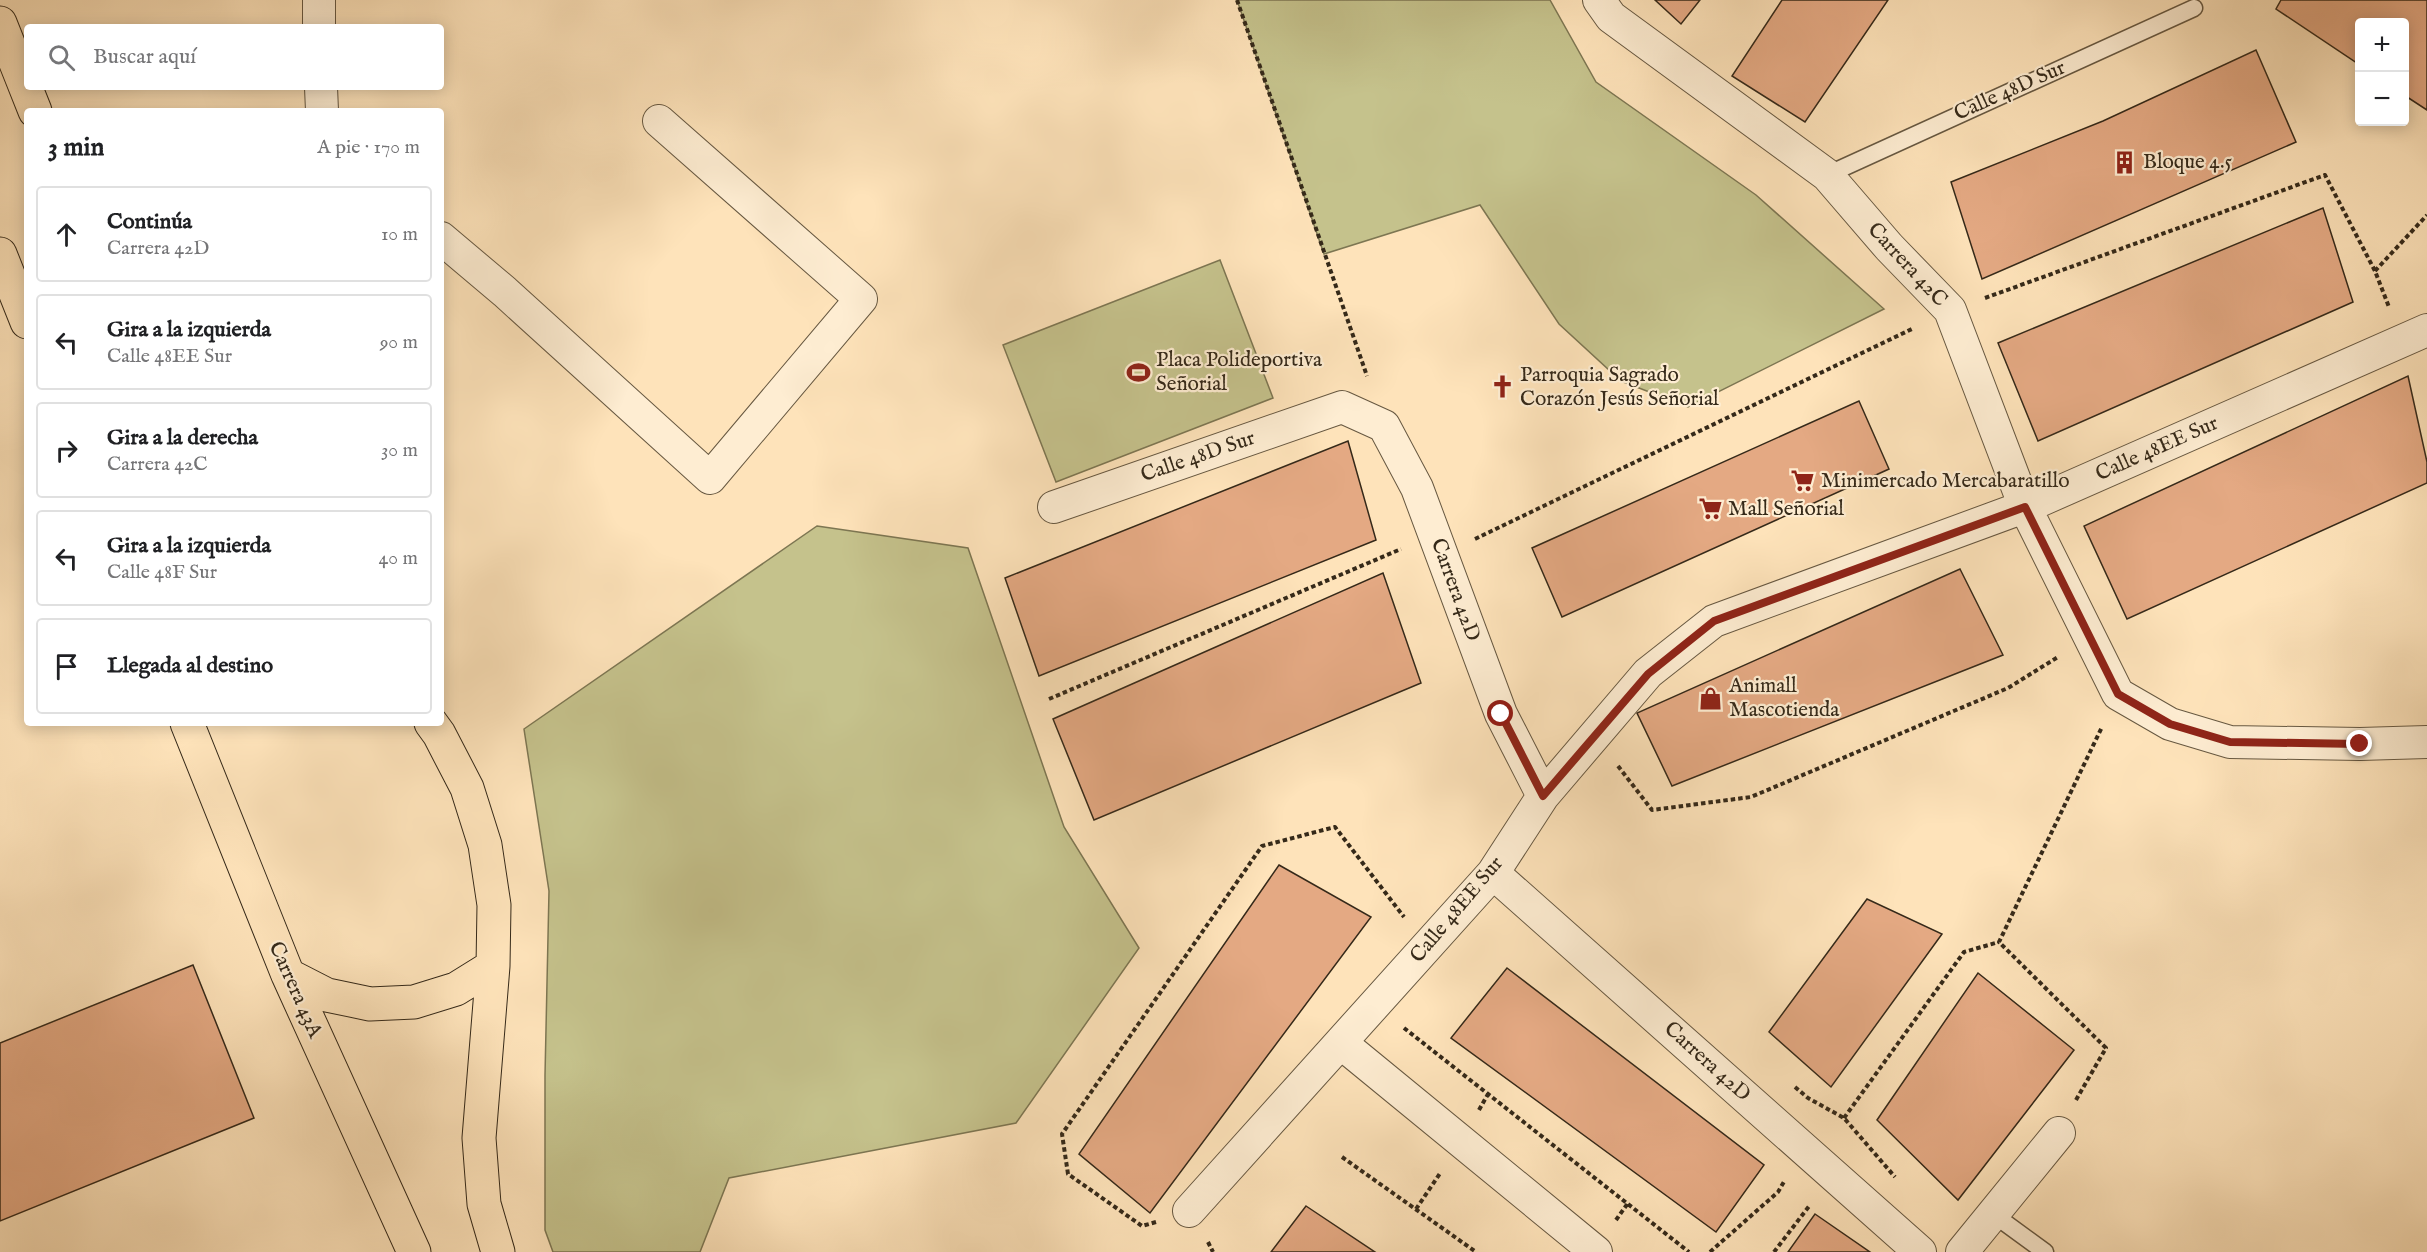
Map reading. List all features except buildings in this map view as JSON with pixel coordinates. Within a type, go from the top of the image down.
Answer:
[{"type":"main road","points":[[0,23],[24,83]]},
{"type":"main road","points":[[27,90],[34,108]]},
{"type":"main road","points":[[0,254],[24,314]]},
{"type":"main road","points":[[433,726],[467,788],[485,845],[494,905],[493,966],[479,1138],[484,1204],[498,1252]]},
{"type":"main road","name":"Carrera 43A","points":[[194,728],[288,975],[414,1252]]},
{"type":"main road","points":[[288,975],[327,995],[370,1004],[414,1002],[456,989],[493,966]]},
{"type":"street","points":[[319,0],[319,24]]},
{"type":"street","name":"Carrera 42C","points":[[1599,0],[1611,17],[1827,175],[1889,247],[1950,310],[2025,507],[2118,694]]},
{"type":"street","points":[[321,90],[322,108]]},
{"type":"street","points":[[444,241],[505,292],[710,478],[861,299],[658,122]]},
{"type":"street","name":"Calle 48EE Sur","points":[[1189,1211],[1493,873],[1543,796],[1648,674],[1714,621],[2025,507],[2427,330]]},
{"type":"street","name":"Calle 48D Sur","points":[[1054,507],[1342,408],[1384,426]]},
{"type":"street","name":"Carrera 42D","points":[[1384,426],[1417,488],[1501,714],[1543,796]]},
{"type":"street","points":[[2118,694],[2170,724],[2230,742],[2360,744],[2427,742]]},
{"type":"street","name":"Carrera 42D","points":[[1493,873],[1920,1252]]},
{"type":"street","points":[[1341,1043],[1596,1252]]},
{"type":"street","points":[[1962,1252],[2058,1132]]},
{"type":"lane","name":"Calle 48D Sur","points":[[1827,175],[2194,8]]},
{"type":"lane","points":[[1993,1214],[2045,1252]]},
{"type":"path","points":[[1237,0],[1384,426]]},
{"type":"path","points":[[2375,271],[2427,215]]},
{"type":"path","points":[[1049,699],[1435,535]]},
{"type":"path","points":[[1616,763],[1652,810],[1751,797],[2008,688],[2090,637]]},
{"type":"path","points":[[1844,1118],[1964,952],[1999,942],[2118,694]]},
{"type":"path","points":[[1189,1211],[1142,1226],[1068,1174],[1062,1134],[1262,846],[1335,827],[1427,947]]},
{"type":"path","points":[[1999,942],[2106,1048],[2058,1132]]},
{"type":"path","points":[[1375,1005],[1689,1252]]},
{"type":"path","points":[[1790,1082],[1808,1098],[1844,1118],[1898,1180]]},
{"type":"path","points":[[1342,1157],[1476,1252]]},
{"type":"path","points":[[1774,1252],[1833,1174]]},
{"type":"path","points":[[1710,1252],[1778,1192]]},
{"type":"shaded area","points":[[1237,0],[1550,0],[1596,82],[1756,195],[1884,309],[1688,407],[1621,381],[1559,324],[1480,205],[1324,254]]},
{"type":"shaded area","name":"Placa Polideportiva Señorial","points":[[1220,260],[1273,398],[1056,482],[1003,345]]},
{"type":"shaded area","points":[[817,526],[968,548],[1064,827],[1139,948],[1016,1123],[729,1178],[700,1252],[553,1252],[545,1230],[545,1075],[549,891],[524,729]]},
{"type":"place","name":"Bloque 4.5","points":[[2125,162]]},
{"type":"place","name":"Placa Polideportiva Señorial","points":[[1138,372]]},
{"type":"place","name":"Parroquia Sagrado Corazón Jesús Señorial","points":[[1502,387]]},
{"type":"place","name":"Minimercado Mercabaratillo","points":[[1803,481]]},
{"type":"place","name":"Mall Señorial","points":[[1710,509]]},
{"type":"place","name":"Animall Mascotienda","points":[[1711,698]]},
{"type":"route","points":[[1501,714],[1543,796],[1648,674],[1714,621],[2025,507],[2118,694],[2170,724],[2230,742],[2360,744]]}]
